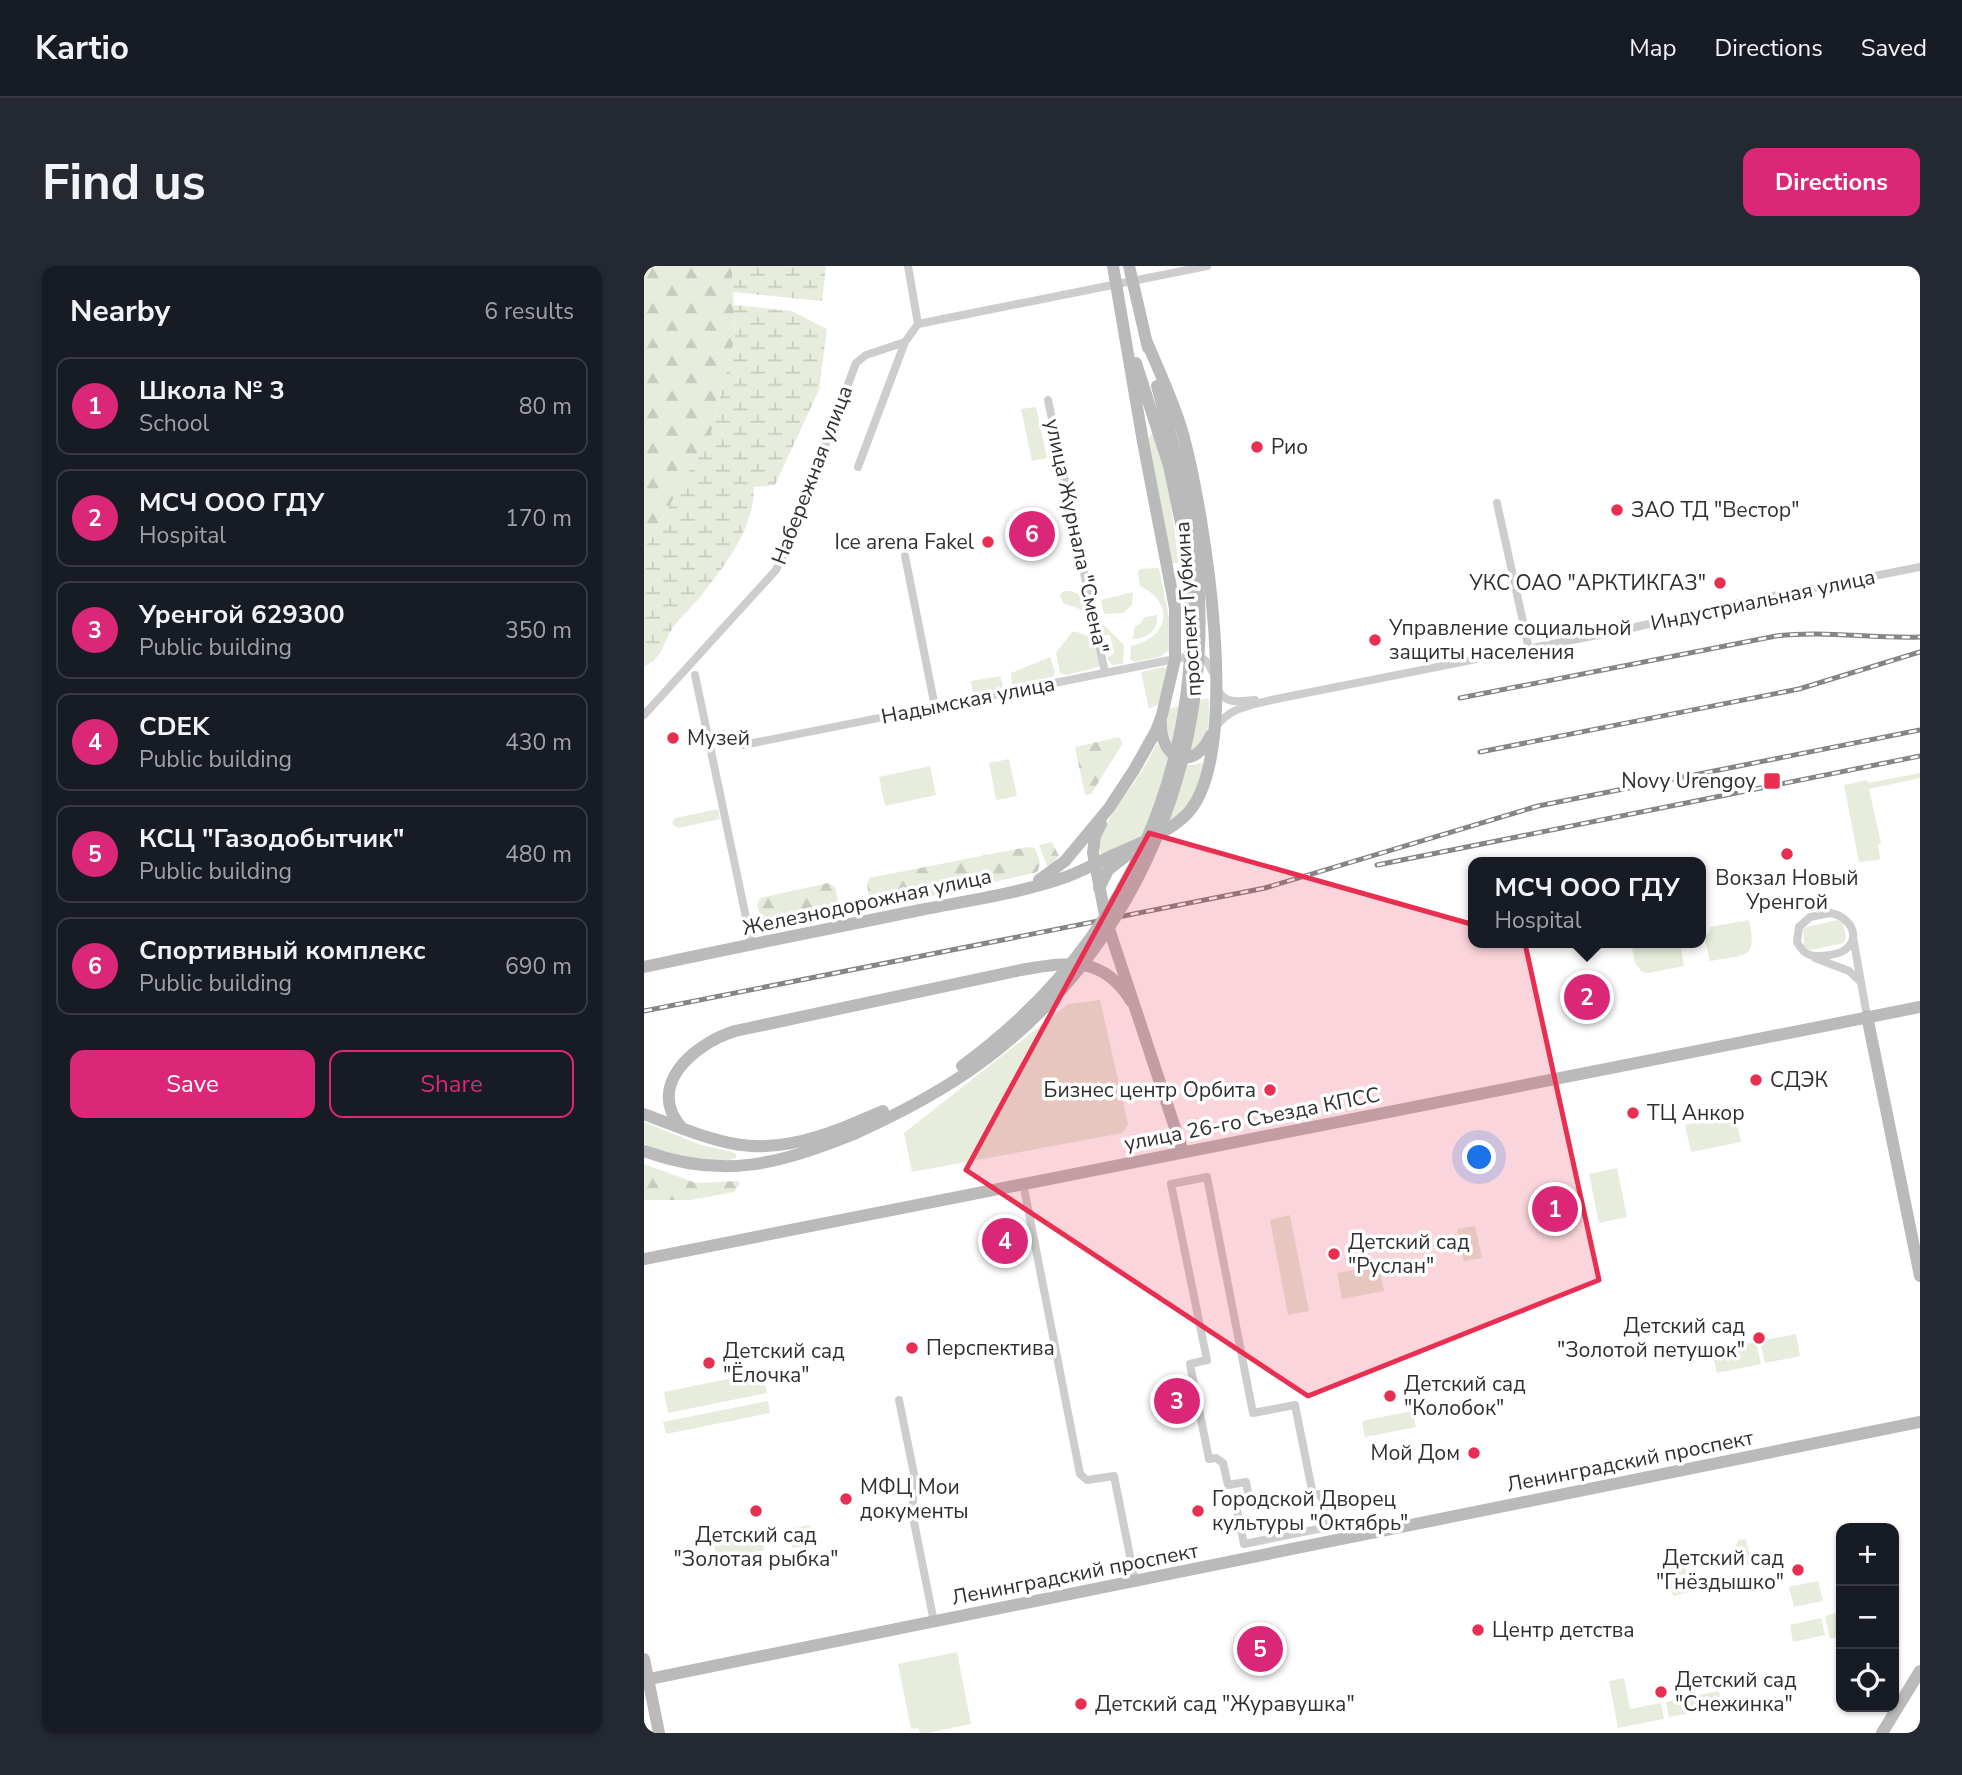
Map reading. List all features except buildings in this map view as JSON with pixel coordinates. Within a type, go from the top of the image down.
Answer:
[{"type":"main road","name":"проспект Губкина","points":[[1109,808],[1141,759],[1162,715],[1175,659],[1175,608],[1113,266]]},
{"type":"main road","name":"проспект Губкина","points":[[1129,266],[1180,469],[1192,557]]},
{"type":"main road","points":[[644,1151],[693,1166],[736,1167],[803,1153],[939,1091],[981,1063],[1016,1034],[1070,980],[1118,913],[1144,866],[1168,812],[1188,743],[1200,647],[1200,601],[1192,557],[1169,466],[1121,313]]},
{"type":"main road","name":"проспект Губкина","points":[[1094,864],[1157,836],[1174,825],[1195,803],[1207,775],[1213,731],[1215,682],[1212,603],[1201,513],[1180,424],[1146,340]]},
{"type":"main road","points":[[1162,715],[1162,740],[1171,754],[1178,757],[1191,757],[1202,752],[1213,731]]},
{"type":"main road","points":[[1109,808],[1095,836],[1094,864],[1099,890],[1111,940],[1182,1152]]},
{"type":"main road","points":[[1020,890],[1058,869],[1109,808]]},
{"type":"main road","points":[[1099,890],[1100,882],[1108,870],[1157,836]]},
{"type":"main road","name":"Железнодорожная улица","points":[[644,967],[1020,890],[1063,878],[1094,864]]},
{"type":"main road","points":[[683,1129],[670,1119],[661,1105],[664,1078],[685,1054],[735,1031],[1021,970],[1057,965],[1080,965],[1108,973],[1122,985],[1131,1001]]},
{"type":"main road","name":"улица 26-го Съезда КПСС","points":[[644,1259],[1920,1006]]},
{"type":"main road","points":[[1867,1016],[1920,1276]]},
{"type":"main road","points":[[644,1114],[721,1142],[760,1148],[850,1130]]},
{"type":"main road","name":"Ленинградский проспект","points":[[646,1680],[1920,1422]]},
{"type":"main road","points":[[644,1659],[646,1680],[659,1733]]},
{"type":"main road","points":[[1882,1733],[1914,1688],[1920,1671]]},
{"type":"street","points":[[908,266],[918,324]]},
{"type":"street","points":[[859,467],[905,342],[918,324],[1207,266]]},
{"type":"street","name":"Набережная улица","points":[[644,715],[776,570],[786,550],[856,363],[866,355],[905,342]]},
{"type":"street","name":"улица Журнала \"Смена\"","points":[[1048,400],[1105,673]]},
{"type":"street","points":[[1497,503],[1529,649]]},
{"type":"street","points":[[905,555],[935,707]]},
{"type":"street","name":"Индустриальная улица","points":[[1213,731],[1222,719],[1234,710],[1276,699],[1920,567]]},
{"type":"street","name":"Надымская улица","points":[[743,745],[1175,659],[1198,656],[1204,658],[1209,663],[1215,682]]},
{"type":"street","points":[[695,675],[752,946]]},
{"type":"street","name":"Индустриальная улица","points":[[1215,682],[1221,697],[1229,701],[1276,699]]},
{"type":"street","points":[[1861,982],[1842,967],[1812,957],[1803,951],[1797,942],[1799,927],[1806,919],[1836,914],[1846,919],[1852,928],[1867,1016]]},
{"type":"street","points":[[1812,957],[1841,953],[1847,949],[1851,942],[1852,928]]},
{"type":"street","points":[[1207,1177],[1253,1413],[1296,1405],[1313,1495],[1321,1494],[1328,1527],[1244,1544],[1236,1505],[1250,1502],[1246,1482],[1228,1485],[1223,1463],[1216,1458],[1209,1459],[1190,1363],[1207,1360],[1171,1184],[1207,1177]]},
{"type":"street","points":[[1023,1183],[1080,1475],[1087,1480],[1114,1476],[1135,1581]]},
{"type":"street","points":[[899,1400],[915,1479],[912,1512],[934,1622]]},
{"type":"highlighted area","points":[[1149,833],[1524,939],[1599,1280],[1308,1396],[966,1170]]},
{"type":"green space","points":[[644,266],[732,266],[735,338],[711,433],[644,550]]},
{"type":"green space","points":[[732,266],[826,266],[822,301],[733,292]]},
{"type":"green space","points":[[734,305],[792,311],[827,329],[819,390],[775,485],[754,487],[745,529],[722,569],[676,624],[659,654],[644,667],[644,550],[711,433],[735,338]]},
{"type":"green space","points":[[1036,407],[1047,458],[1032,461],[1021,409]]},
{"type":"green space","points":[[1153,433],[1169,497],[1178,563],[1172,563],[1148,438]]},
{"type":"green space","points":[[1159,568],[1170,623],[1170,650],[1159,657],[1134,662],[1130,659],[1131,646],[1154,635],[1163,619],[1159,601],[1140,586],[1138,573],[1140,569]]},
{"type":"green space","points":[[1064,591],[1081,596],[1088,612],[1063,603],[1060,594]]},
{"type":"green space","points":[[1133,592],[1132,605],[1123,613],[1104,614],[1101,600]]},
{"type":"green space","points":[[1157,615],[1156,625],[1151,633],[1133,639],[1135,626],[1145,617]]},
{"type":"green space","points":[[1103,624],[1124,645],[1123,664],[1112,665],[1107,658],[1114,653],[1110,635],[1101,635],[1099,625]]},
{"type":"green space","points":[[1072,632],[1095,639],[1100,664],[1098,667],[1067,675],[1060,673],[1056,653]]},
{"type":"green space","points":[[1050,657],[1055,672],[1053,677],[1012,685],[1011,673]]},
{"type":"green space","points":[[1167,668],[1159,704],[1149,709],[1141,672]]},
{"type":"green space","points":[[1000,676],[1002,688],[973,694],[971,681]]},
{"type":"green space","points":[[1207,698],[1209,719],[1202,744],[1187,750],[1175,748],[1168,730],[1169,709]]},
{"type":"green space","points":[[1119,737],[1123,743],[1091,794],[1085,795],[1075,747]]},
{"type":"green space","points":[[1157,743],[1177,763],[1189,765],[1205,762],[1194,794],[1177,816],[1166,825],[1103,856],[1100,848],[1105,828],[1143,770]]},
{"type":"green space","points":[[1009,759],[1017,796],[996,800],[989,763]]},
{"type":"green space","points":[[930,766],[936,795],[885,806],[879,777]]},
{"type":"green space","points":[[1920,773],[1920,778],[1869,789],[1881,843],[1878,844],[1880,858],[1859,862],[1844,785]]},
{"type":"green space","points":[[718,809],[720,819],[678,828],[672,824],[675,818]]},
{"type":"green space","points":[[1052,842],[1059,856],[1047,866],[1039,845]]},
{"type":"green space","points":[[1027,847],[1035,848],[1040,863],[1038,871],[1034,873],[878,908],[871,907],[867,885],[869,878]]},
{"type":"green space","points":[[828,883],[835,887],[839,915],[776,929],[763,926],[757,905],[760,898]]},
{"type":"green space","points":[[1749,920],[1752,943],[1750,949],[1740,956],[1710,961],[1706,935],[1710,927]]},
{"type":"green space","points":[[1838,920],[1843,923],[1846,937],[1844,943],[1811,950],[1804,947],[1803,928]]},
{"type":"green space","points":[[1632,948],[1681,948],[1684,966],[1648,973],[1642,972],[1635,963]]},
{"type":"green space","points":[[1100,1000],[1128,1124],[1123,1133],[912,1172],[904,1133],[1068,1004]]},
{"type":"green space","points":[[1735,1114],[1741,1142],[1691,1152],[1685,1125]]},
{"type":"green space","points":[[644,1122],[701,1145],[732,1152],[736,1154],[736,1158],[703,1161],[654,1148],[644,1144]]},
{"type":"green space","points":[[644,1164],[696,1183],[738,1181],[740,1184],[734,1192],[691,1200],[644,1200]]},
{"type":"green space","points":[[1617,1168],[1627,1217],[1599,1223],[1589,1174]]},
{"type":"green space","points":[[1290,1215],[1309,1311],[1288,1315],[1270,1220]]},
{"type":"green space","points":[[1475,1226],[1482,1258],[1464,1261],[1457,1229]]},
{"type":"green space","points":[[1379,1265],[1384,1291],[1342,1299],[1337,1273]]},
{"type":"green space","points":[[1796,1334],[1800,1356],[1765,1363],[1760,1341]]},
{"type":"green space","points":[[1756,1342],[1761,1364],[1717,1373],[1712,1351]]},
{"type":"green space","points":[[762,1372],[767,1393],[668,1413],[664,1392]]},
{"type":"green space","points":[[768,1401],[770,1413],[666,1434],[663,1422]]},
{"type":"green space","points":[[1412,1411],[1416,1427],[1365,1437],[1362,1421]]},
{"type":"green space","points":[[810,1525],[814,1544],[792,1548],[788,1529]]},
{"type":"green space","points":[[761,1537],[764,1550],[717,1560],[714,1546]]},
{"type":"green space","points":[[1746,1539],[1751,1564],[1738,1567],[1734,1548],[1739,1540]]},
{"type":"green space","points":[[1684,1561],[1691,1592],[1673,1596],[1666,1565]]},
{"type":"green space","points":[[1818,1581],[1823,1601],[1794,1607],[1789,1587]]},
{"type":"green space","points":[[1836,1613],[1836,1637],[1830,1639],[1825,1616]]},
{"type":"green space","points":[[1821,1618],[1825,1635],[1793,1642],[1790,1625]]},
{"type":"green space","points":[[957,1652],[971,1724],[927,1733],[920,1733],[918,1728],[911,1729],[898,1664]]},
{"type":"green space","points":[[1624,1678],[1630,1709],[1661,1703],[1664,1719],[1618,1728],[1609,1681]]},
{"type":"green space","points":[[1719,1691],[1722,1707],[1669,1717],[1666,1702]]},
{"type":"railway","points":[[1460,698],[1776,636],[1812,634],[1920,637]]},
{"type":"railway","points":[[1480,752],[1799,689],[1920,652]]},
{"type":"railway","points":[[644,1011],[1265,888],[1538,806],[1920,730]]},
{"type":"railway","points":[[1377,865],[1920,756]]},
{"type":"place","name":"Рио","points":[[1257,447]]},
{"type":"place","name":"ЗАО ТД \"Вестор\"","points":[[1617,510]]},
{"type":"place","name":"Спортивный комплекс","points":[[1032,534]]},
{"type":"place","name":"Ice arena Fakel","points":[[988,542]]},
{"type":"place","name":"УКС ОАО \"АРКТИКГАЗ\"","points":[[1720,583]]},
{"type":"place","name":"Управление социальной защиты населения","points":[[1375,640]]},
{"type":"place","name":"Музей","points":[[673,738]]},
{"type":"place","name":"Novy Urengoy","points":[[1772,781]]},
{"type":"place","name":"Вокзал Новый Уренгой","points":[[1787,854]]},
{"type":"place","name":"МСЧ ООО ГДУ","points":[[1587,997]]},
{"type":"place","name":"СДЭК","points":[[1756,1080]]},
{"type":"place","name":"Бизнес центр Орбита","points":[[1270,1090]]},
{"type":"place","name":"ТЦ Анкор","points":[[1633,1113]]},
{"type":"place","name":"Школа № 3","points":[[1555,1209]]},
{"type":"place","name":"CDEK","points":[[1005,1241]]},
{"type":"place","name":"Детский сад \"Руслан\"","points":[[1334,1254]]},
{"type":"place","name":"Детский сад \"Золотой петушок\"","points":[[1759,1338]]},
{"type":"place","name":"Перспектива","points":[[912,1348]]},
{"type":"place","name":"Детский сад \"Ёлочка\"","points":[[709,1363]]},
{"type":"place","name":"Детский сад \"Колобок\"","points":[[1390,1396]]},
{"type":"place","name":"Уренгой 629300","points":[[1177,1401]]},
{"type":"place","name":"Мой Дом","points":[[1474,1453]]},
{"type":"place","name":"МФЦ Мои документы","points":[[846,1499]]},
{"type":"place","name":"Детский сад \"Золотая рыбка\"","points":[[756,1511]]},
{"type":"place","name":"Городской Дворец культуры \"Октябрь\"","points":[[1198,1511]]},
{"type":"place","name":"Детский сад \"Гнёздышко\"","points":[[1798,1570]]},
{"type":"place","name":"Центр детства","points":[[1478,1630]]},
{"type":"place","name":"КСЦ \"Газодобытчик\"","points":[[1260,1649]]},
{"type":"place","name":"Детский сад \"Снежинка\"","points":[[1661,1692]]},
{"type":"place","name":"Детский сад \"Журавушка\"","points":[[1081,1704]]}]
